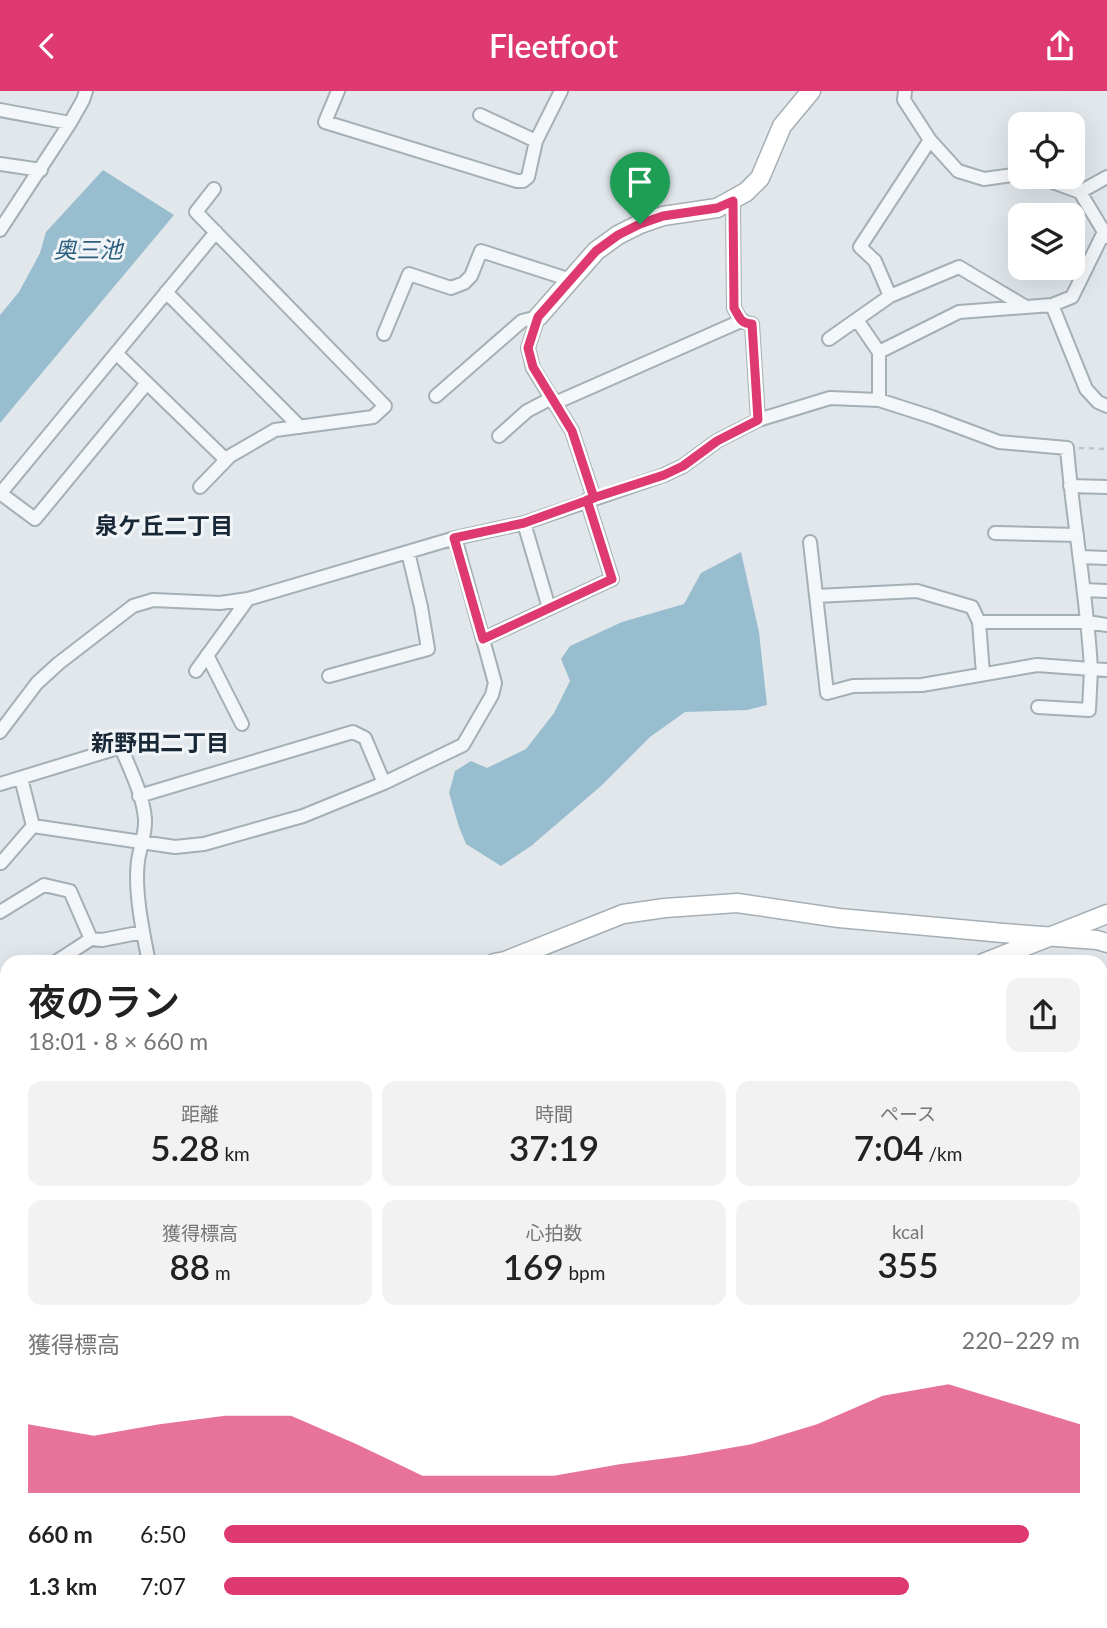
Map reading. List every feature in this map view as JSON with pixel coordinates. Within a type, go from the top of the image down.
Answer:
[{"type":"street","points":[[0,230],[41,170],[86,91]]},
{"type":"street","points":[[338,91],[325,122],[517,181],[528,177],[536,141],[561,91]]},
{"type":"street","points":[[483,639],[612,579],[572,431],[533,367],[528,348],[538,317],[596,251],[618,235],[663,216],[717,208],[746,192],[760,178],[782,126],[811,91]]},
{"type":"street","points":[[905,91],[904,100],[930,140],[958,171],[984,179],[1008,176]]},
{"type":"street","points":[[0,110],[70,123]]},
{"type":"street","points":[[480,115],[536,141]]},
{"type":"street","points":[[890,296],[875,261],[860,247],[930,140]]},
{"type":"street","points":[[0,164],[41,170]]},
{"type":"street","points":[[1080,192],[1107,177]]},
{"type":"street","points":[[200,487],[230,456],[275,431],[373,417],[385,406],[196,212],[214,189]]},
{"type":"street","points":[[879,352],[958,312],[1052,305],[1072,297],[1105,235],[1080,192],[1072,189]]},
{"type":"street","points":[[733,201],[734,308],[741,321],[752,324],[758,420]]},
{"type":"street","points":[[147,383],[35,519],[0,493],[216,232]]},
{"type":"street","points":[[384,334],[409,274],[451,288],[464,283],[471,276],[481,251],[571,280]]},
{"type":"street","points":[[829,339],[890,296],[959,267],[1026,307]]},
{"type":"street","points":[[166,292],[300,427]]},
{"type":"street","points":[[1052,305],[1086,389],[1098,402],[1107,406]]},
{"type":"street","points":[[436,396],[522,321],[538,317]]},
{"type":"street","points":[[856,320],[879,352],[879,400]]},
{"type":"street","points":[[499,436],[527,411],[741,321]]},
{"type":"street","points":[[116,353],[226,460]]},
{"type":"street","points":[[0,732],[37,683],[132,606],[153,600],[220,603],[248,599],[454,538],[524,523],[664,475],[683,466],[717,441],[758,420],[830,398],[879,400],[999,442],[1067,448],[1088,622],[1091,669],[1088,710],[1038,707]]},
{"type":"street","points":[[1070,486],[1107,487]]},
{"type":"street","points":[[524,523],[549,608]]},
{"type":"street","points":[[995,533],[1077,535]]},
{"type":"street","points":[[33,826],[175,847],[204,844],[303,816],[384,783],[463,745],[492,695],[495,683],[454,538]]},
{"type":"street","points":[[810,542],[827,693],[853,686],[922,685],[1037,665],[1107,670]]},
{"type":"street","points":[[330,676],[428,649],[408,552]]},
{"type":"street","points":[[1080,557],[1107,558]]},
{"type":"street","points":[[1084,590],[1107,591]]},
{"type":"street","points":[[816,596],[917,591],[972,607],[979,622],[983,674]]},
{"type":"street","points":[[196,671],[248,599]]},
{"type":"street","points":[[979,622],[1088,622],[1107,625]]},
{"type":"street","points":[[207,655],[242,724]]},
{"type":"street","points":[[139,796],[353,732],[365,738],[384,783]]},
{"type":"street","points":[[0,784],[121,747],[145,819],[138,860],[138,884],[147,955]]},
{"type":"street","points":[[21,778],[33,826]]},
{"type":"street","points":[[1,863],[33,826]]},
{"type":"street","points":[[0,912],[44,885],[70,891],[91,939]]},
{"type":"street","points":[[520,955],[623,914],[737,903],[839,919],[1107,943]]},
{"type":"street","points":[[1003,955],[1107,914]]},
{"type":"street","points":[[66,955],[91,939],[102,940],[143,932]]},
{"type":"path","points":[[1067,448],[1107,449]]},
{"type":"water","name":"奥三池","points":[[103,170],[174,215],[0,423],[0,315],[19,292],[40,253],[46,232]]},
{"type":"water","points":[[741,552],[759,632],[767,705],[747,710],[685,712],[650,737],[601,786],[531,846],[501,866],[466,844],[449,793],[455,771],[471,761],[487,768],[526,749],[554,713],[570,681],[561,659],[570,646],[622,622],[684,604],[701,573]]},
{"type":"district","name":"泉ケ丘二丁目","points":[[164,526]]},
{"type":"district","name":"新野田二丁目","points":[[160,743]]},
{"type":"route","points":[[640,224],[618,235],[596,251],[538,317],[528,348],[533,367],[572,431],[594,498],[524,523],[454,538],[483,639],[612,579],[587,500],[664,475],[683,466],[717,441],[758,420],[752,324],[741,321],[734,308],[733,201],[717,208],[663,216],[640,224]]}]
